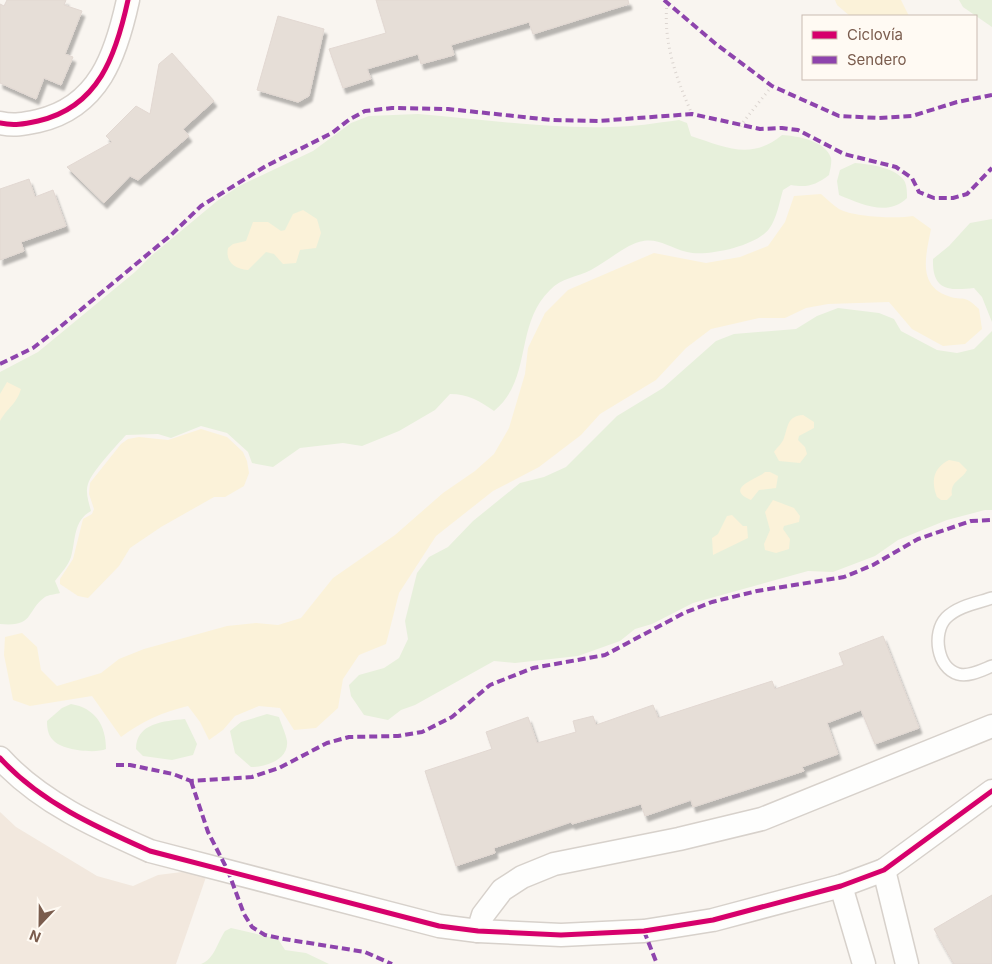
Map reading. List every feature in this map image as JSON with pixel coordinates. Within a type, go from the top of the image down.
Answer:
[{"type":"street","points":[[0,123],[14,126],[56,117],[84,99],[101,77],[116,48],[128,0]]},
{"type":"street","points":[[478,931],[483,915],[502,890],[522,877],[554,864],[679,839],[762,819],[992,726]]},
{"type":"street","points":[[0,758],[14,774],[61,808],[150,851],[438,926],[478,931],[561,936],[644,931],[713,920],[841,886],[884,870],[992,791]]},
{"type":"street","points":[[884,870],[907,964]]},
{"type":"street","points":[[841,886],[864,964]]},
{"type":"lane","points":[[992,598],[957,610],[945,619],[940,630],[938,643],[940,655],[947,667],[958,674],[973,674],[992,666]]},
{"type":"path","points":[[667,3],[667,41],[675,72],[692,114]]},
{"type":"path","points":[[740,126],[772,86]]},
{"type":"shaded area","points":[[0,812],[16,827],[97,876],[133,886],[158,875],[182,872],[206,877],[176,964],[0,964]]},
{"type":"green space","points":[[959,0],[992,0],[992,27],[977,15],[963,7]]},
{"type":"green space","points":[[418,114],[538,125],[586,127],[644,125],[679,120],[687,123],[691,136],[738,149],[749,150],[759,148],[771,143],[782,135],[811,140],[828,152],[831,164],[829,175],[820,181],[807,186],[791,185],[783,190],[772,225],[763,235],[743,245],[731,249],[696,253],[687,252],[659,242],[638,242],[591,270],[564,280],[554,286],[539,304],[532,319],[514,384],[506,398],[494,411],[473,399],[462,395],[450,394],[435,410],[399,431],[362,446],[343,443],[300,448],[273,467],[252,463],[248,452],[227,433],[201,426],[171,438],[158,434],[126,435],[99,465],[90,479],[87,494],[91,511],[85,515],[78,525],[70,560],[55,581],[60,593],[45,597],[24,621],[0,624],[0,372],[38,352],[217,201],[239,186],[313,151],[351,123],[369,116]]},
{"type":"green space","points":[[855,163],[868,164],[896,173],[905,182],[907,198],[900,204],[883,208],[865,205],[839,195],[837,181],[840,170]]},
{"type":"green space","points":[[992,219],[992,322],[982,297],[974,288],[949,288],[939,283],[933,269],[933,259],[949,246],[970,223]]},
{"type":"green space","points":[[838,308],[879,313],[894,319],[901,331],[937,350],[957,353],[974,349],[992,331],[992,510],[985,510],[947,520],[898,540],[875,556],[833,572],[808,571],[693,603],[652,624],[635,629],[620,641],[578,656],[515,663],[494,661],[415,705],[401,710],[388,720],[364,715],[351,696],[349,685],[359,675],[384,668],[399,658],[408,639],[405,621],[417,573],[429,557],[448,547],[473,521],[520,483],[544,477],[566,467],[617,416],[663,388],[716,341],[734,334],[796,329],[817,316]]},
{"type":"green space","points":[[71,704],[87,709],[98,719],[104,732],[106,749],[94,751],[70,749],[51,738],[47,721],[62,708]]},
{"type":"green space","points":[[267,714],[279,717],[287,741],[287,748],[280,758],[275,761],[263,766],[251,767],[235,753],[230,731],[241,722]]},
{"type":"green space","points":[[185,719],[197,744],[193,755],[172,760],[143,756],[136,749],[137,740],[146,729],[160,723]]},
{"type":"green space","points":[[231,928],[278,939],[285,950],[306,953],[329,964],[201,964],[209,959],[225,931]]},
{"type":"sand","points":[[835,0],[901,0],[908,15],[849,15],[837,5]]},
{"type":"sand","points":[[821,194],[839,209],[846,212],[875,217],[913,216],[931,229],[926,268],[932,285],[938,291],[948,296],[966,299],[979,309],[982,329],[965,344],[943,346],[912,329],[889,302],[828,304],[806,308],[785,318],[759,318],[711,329],[686,348],[656,380],[600,414],[581,435],[539,467],[493,491],[436,536],[399,593],[386,644],[359,655],[343,679],[338,708],[316,728],[294,730],[280,708],[259,706],[235,716],[223,730],[209,740],[200,722],[188,706],[153,718],[121,737],[92,696],[30,706],[13,700],[4,655],[5,637],[22,633],[37,647],[41,670],[57,686],[101,673],[119,659],[144,649],[227,626],[256,623],[278,625],[301,618],[333,578],[395,535],[443,493],[475,471],[494,454],[509,428],[525,374],[528,348],[545,313],[568,290],[654,253],[706,263],[740,257],[768,246],[785,222],[794,196]]},
{"type":"sand","points":[[303,210],[317,219],[321,233],[316,248],[300,250],[296,263],[283,264],[274,254],[266,252],[248,270],[232,264],[227,253],[228,248],[233,244],[246,241],[253,222],[268,222],[281,231],[285,230],[293,214]]},
{"type":"sand","points":[[7,382],[21,389],[17,399],[0,421],[0,394]]},
{"type":"sand","points":[[803,415],[814,422],[814,428],[799,436],[798,440],[805,447],[807,454],[800,463],[779,461],[774,452],[783,440],[789,423],[794,417]]},
{"type":"sand","points":[[201,429],[227,437],[243,452],[249,473],[244,486],[225,497],[214,497],[161,527],[130,548],[119,566],[88,598],[78,596],[60,584],[60,579],[73,559],[83,519],[92,514],[94,509],[89,494],[90,483],[121,444],[128,439],[139,437],[168,440]]},
{"type":"sand","points":[[949,460],[959,462],[967,470],[954,484],[952,495],[947,500],[941,500],[937,497],[934,480],[940,467]]},
{"type":"sand","points":[[765,472],[778,476],[776,488],[759,490],[751,500],[743,496],[740,491],[741,487]]},
{"type":"sand","points":[[773,500],[794,508],[800,516],[799,522],[784,526],[783,529],[790,539],[789,549],[776,553],[765,550],[764,544],[770,530],[765,512]]},
{"type":"sand","points":[[732,515],[743,526],[747,526],[748,538],[713,555],[712,538],[718,534],[727,516]]},
{"type":"building","points":[[7,0],[66,0],[64,5],[82,11],[65,54],[73,57],[61,85],[44,78],[36,99],[0,83],[0,4],[4,6]]},
{"type":"building","points":[[376,0],[628,0],[629,4],[533,34],[529,22],[451,45],[454,55],[421,64],[418,54],[367,69],[371,79],[343,88],[329,49],[386,33]]},
{"type":"building","points":[[278,16],[324,29],[309,96],[298,102],[257,90]]},
{"type":"building","points":[[172,53],[214,101],[183,129],[189,136],[138,180],[130,176],[104,203],[67,167],[112,142],[106,136],[136,106],[150,114],[159,64]]},
{"type":"building","points":[[29,179],[35,197],[53,190],[66,226],[21,242],[24,251],[0,260],[0,189]]},
{"type":"building","points":[[883,636],[919,728],[875,744],[861,710],[827,723],[838,754],[802,767],[804,771],[693,807],[691,800],[645,816],[641,804],[572,824],[571,822],[494,848],[495,853],[456,866],[425,771],[492,749],[486,732],[528,717],[537,743],[576,732],[573,721],[593,716],[596,725],[653,705],[658,718],[772,681],[775,689],[844,665],[839,653]]},
{"type":"building","points":[[992,895],[992,964],[954,964],[934,929]]},
{"type":"marked path","points":[[664,0],[716,44],[772,86],[839,116],[879,118],[912,116],[957,102],[992,95]]},
{"type":"marked path","points":[[0,364],[33,348],[60,327],[171,235],[201,206],[266,166],[332,133],[350,119],[365,111],[392,108],[448,109],[552,120],[598,121],[692,114],[760,129],[782,128],[798,130],[844,154],[896,167],[912,178],[919,192],[934,198],[953,198],[967,194],[992,168]]},
{"type":"marked path","points":[[116,765],[130,765],[173,774],[191,781],[252,777],[279,768],[327,743],[349,737],[398,736],[422,732],[452,717],[490,685],[533,668],[605,655],[684,613],[712,602],[757,591],[844,577],[873,565],[918,539],[971,521],[992,520]]},
{"type":"marked path","points":[[191,781],[208,832],[228,871],[244,914],[252,927],[265,935],[365,952],[392,964]]},
{"type":"marked path","points":[[644,931],[657,964]]},
{"type":"cycle path","points":[[0,123],[24,124],[59,114],[76,104],[90,91],[110,59],[128,0]]},
{"type":"cycle path","points":[[0,758],[33,788],[70,812],[109,833],[150,851],[439,926],[478,931],[561,935],[644,931],[713,920],[841,886],[884,870],[992,791]]}]
